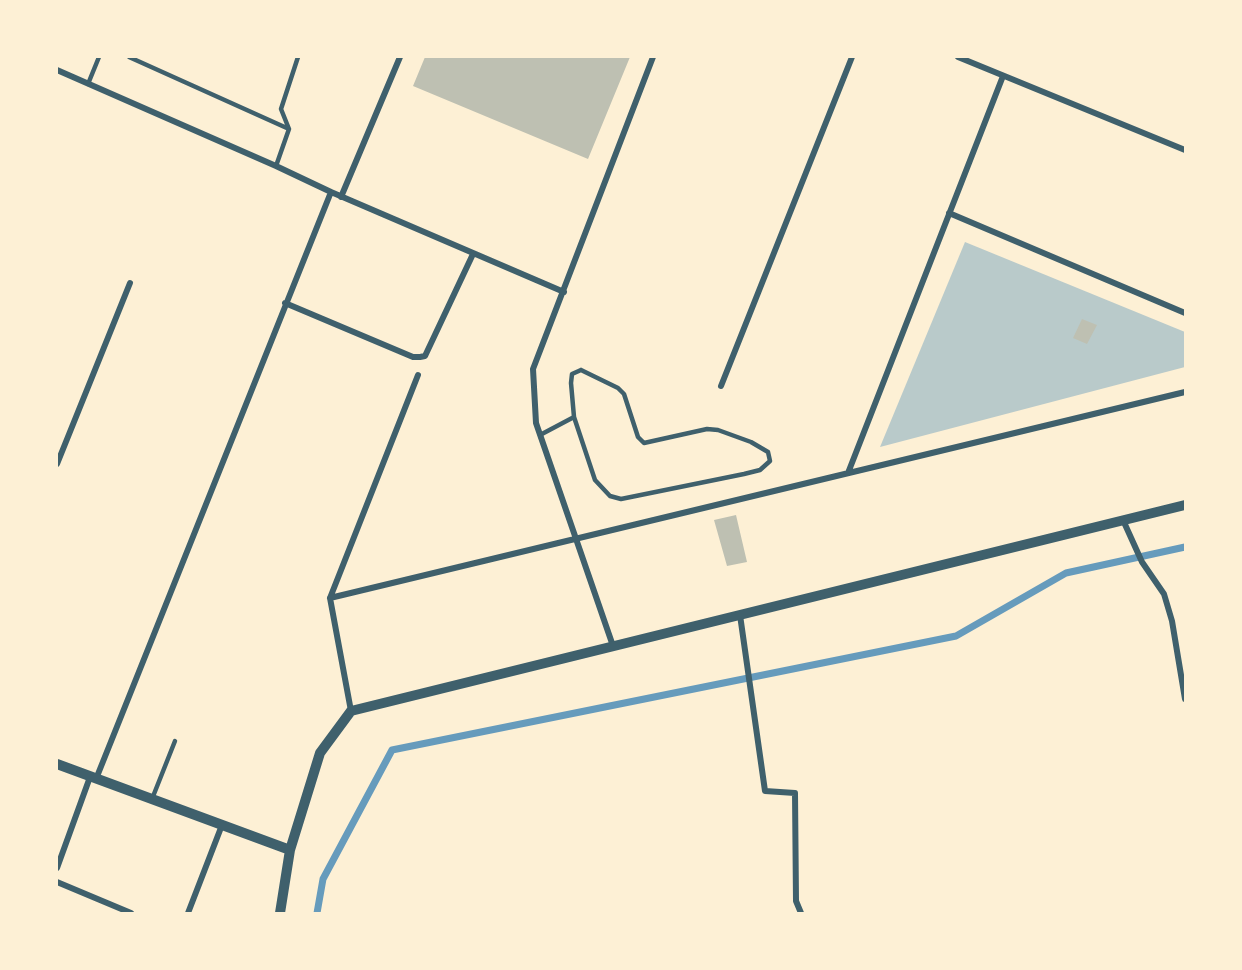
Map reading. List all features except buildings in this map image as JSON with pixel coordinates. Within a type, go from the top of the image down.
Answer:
[{"type":"street","points":[[341,197],[400,57]]},
{"type":"street","points":[[613,646],[536,423],[533,369],[653,57]]},
{"type":"street","points":[[721,386],[852,57]]},
{"type":"street","points":[[958,57],[1185,150]]},
{"type":"street","points":[[57,70],[341,197],[564,292]]},
{"type":"street","points":[[848,473],[1003,75]]},
{"type":"street","points":[[57,868],[331,192]]},
{"type":"street","points":[[949,213],[1185,313]]},
{"type":"street","points":[[285,303],[413,357],[425,356],[473,254]]},
{"type":"street","points":[[57,464],[130,283]]},
{"type":"street","points":[[351,711],[330,597],[418,375]]},
{"type":"street","points":[[330,597],[576,540],[1185,392]]},
{"type":"street","points":[[280,913],[290,849],[320,753],[351,711],[1185,505]]},
{"type":"street","points":[[1123,520],[1142,562],[1164,594],[1172,621],[1185,699]]},
{"type":"street","points":[[740,615],[765,791],[795,793],[796,901],[801,913]]},
{"type":"street","points":[[57,764],[290,849]]},
{"type":"street","points":[[188,913],[222,825]]},
{"type":"street","points":[[57,882],[131,913]]},
{"type":"lane","points":[[88,84],[99,57]]},
{"type":"lane","points":[[129,57],[289,129]]},
{"type":"lane","points":[[276,166],[289,129],[281,109],[298,57]]},
{"type":"lane","points":[[581,370],[618,388],[624,394],[638,437],[644,442],[707,429],[718,430],[751,442],[768,452],[770,461],[760,470],[621,499],[610,496],[595,480],[574,417],[572,374],[581,370]]},
{"type":"lane","points":[[540,435],[574,417]]},
{"type":"lane","points":[[152,799],[175,741]]},
{"type":"shaded area","points":[[965,242],[1185,332],[1185,367],[880,447]]},
{"type":"waterway","points":[[317,913],[323,879],[392,750],[956,636],[1066,573],[1185,547]]}]
